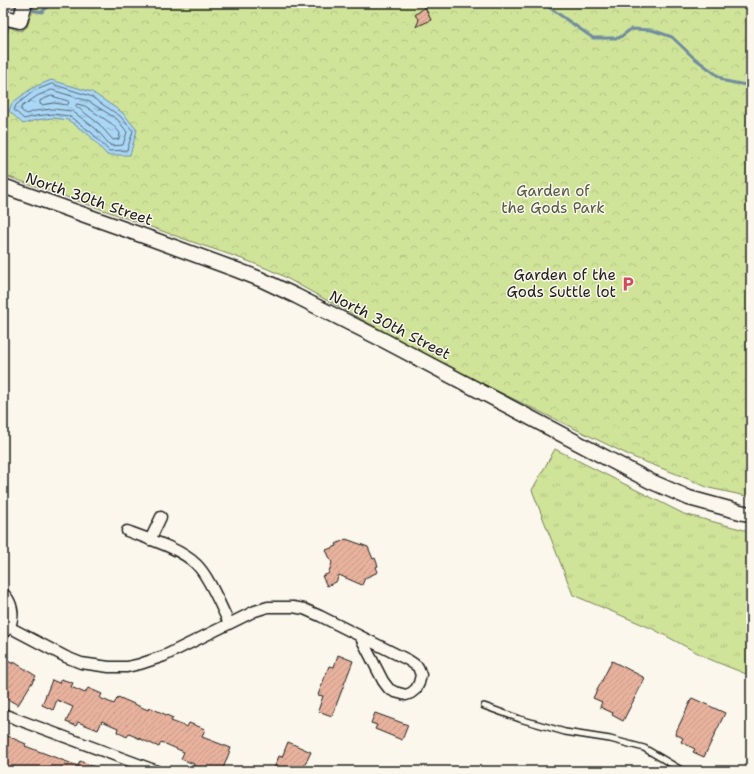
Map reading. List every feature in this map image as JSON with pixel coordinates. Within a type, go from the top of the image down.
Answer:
[{"type":"main road","points":[[3,17],[20,21],[25,3]]},
{"type":"main road","name":"North 30th Street","points":[[3,186],[260,279],[385,341],[650,481],[689,498],[751,514]]},
{"type":"street","points":[[150,540],[161,517]]},
{"type":"street","points":[[127,531],[182,553],[197,564],[208,581],[229,623]]},
{"type":"street","points":[[3,593],[12,606],[12,616],[6,630],[80,663],[109,667],[140,664],[164,656],[255,611],[268,607],[293,606],[320,616],[360,636],[408,660],[418,668],[421,675],[416,689],[406,695],[389,689],[383,681],[360,636]]},
{"type":"street","points":[[3,714],[157,771]]},
{"type":"lane","points":[[484,706],[520,719],[565,732],[610,739],[644,748],[683,771]]},
{"type":"green space","name":"Garden of the Gods Park","points":[[35,3],[751,3],[751,497],[709,488],[635,458],[456,371],[268,269],[3,175],[3,48],[9,27],[21,31],[27,27]]},
{"type":"green space","points":[[555,449],[684,514],[751,533],[751,676],[709,659],[653,629],[573,595],[532,490]]},
{"type":"water","points":[[51,80],[92,92],[123,113],[137,130],[130,155],[107,155],[89,135],[68,120],[53,118],[36,120],[23,124],[9,111],[12,103],[32,88]]},
{"type":"building","points":[[425,7],[431,20],[416,27],[419,20],[415,15]]},
{"type":"building","points":[[346,539],[368,547],[373,559],[375,558],[378,566],[376,567],[378,572],[365,578],[362,585],[339,575],[336,582],[327,586],[322,576],[328,574],[332,563],[326,550],[337,546],[336,544]]},
{"type":"building","points":[[338,655],[353,661],[332,716],[318,711],[323,696],[318,695],[329,666],[334,667]]},
{"type":"building","points":[[8,661],[13,664],[14,662],[36,676],[18,705],[4,697],[6,694],[3,692],[3,669]]},
{"type":"building","points":[[612,661],[645,678],[623,721],[612,715],[613,713],[600,707],[602,702],[593,698]]},
{"type":"building","points":[[61,679],[73,683],[71,687],[85,693],[88,688],[102,694],[100,698],[114,704],[118,697],[148,710],[149,707],[173,718],[171,721],[187,727],[189,723],[205,729],[202,737],[231,748],[222,771],[201,771],[193,768],[194,764],[181,759],[184,752],[161,742],[159,747],[129,734],[127,737],[117,732],[118,728],[102,721],[98,730],[78,722],[76,726],[66,722],[73,707],[57,700],[53,710],[42,705],[52,680],[59,683]]},
{"type":"building","points":[[692,698],[725,713],[704,757],[693,752],[695,749],[681,742],[683,738],[675,734]]},
{"type":"building","points":[[375,713],[408,725],[402,740],[375,729],[377,725],[371,723]]},
{"type":"building","points":[[3,734],[26,744],[25,746],[78,766],[80,761],[104,771],[3,771]]},
{"type":"building","points":[[288,742],[311,752],[302,771],[273,771],[279,756],[282,757]]},
{"type":"waterway","points":[[5,3],[20,7]]},
{"type":"waterway","points":[[27,9],[42,12],[51,3]]},
{"type":"waterway","points":[[543,3],[593,38],[619,38],[631,29],[652,30],[672,37],[693,57],[725,81],[751,86]]},
{"type":"place","name":"Garden of the Gods Suttle lot","points":[[628,284]]}]
